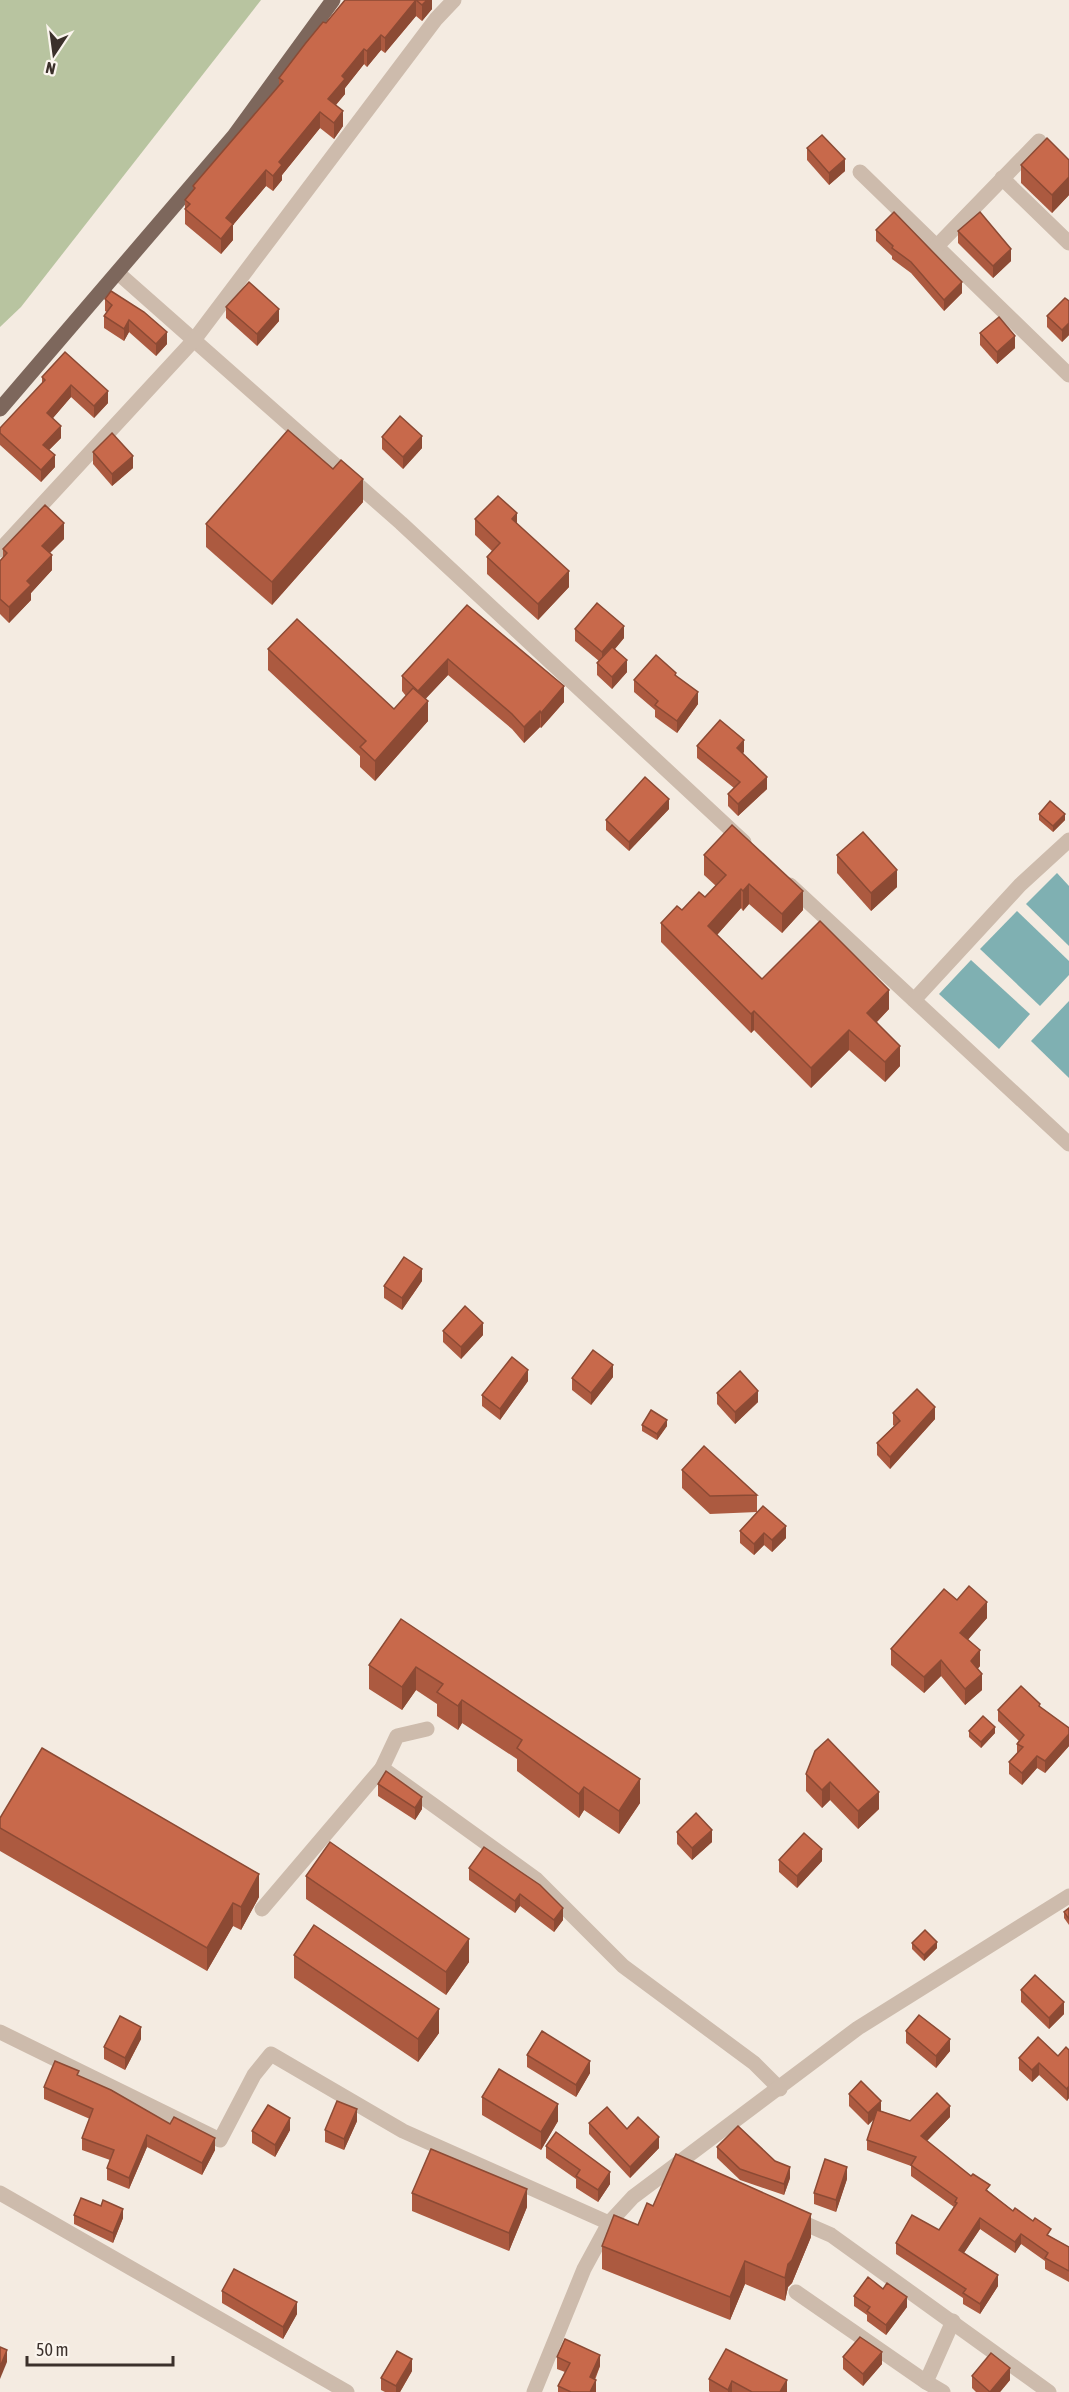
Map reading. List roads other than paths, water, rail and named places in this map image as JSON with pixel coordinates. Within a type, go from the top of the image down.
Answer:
[{"type":"main road","points":[[0,409],[234,136],[333,0]]},
{"type":"street","points":[[0,550],[194,340],[436,19],[454,0]]},
{"type":"street","points":[[937,246],[1039,141]]},
{"type":"street","points":[[860,172],[1069,375]]},
{"type":"street","points":[[1002,178],[1069,243]]},
{"type":"street","points":[[118,273],[401,523],[757,855]]},
{"type":"street","points":[[914,1000],[1020,885],[1069,840]]},
{"type":"street","points":[[775,871],[1069,1144]]},
{"type":"street","points":[[262,1909],[382,1768],[398,1736],[427,1729]]},
{"type":"street","points":[[382,1768],[536,1879],[623,1966],[754,2064],[780,2089]]},
{"type":"street","points":[[534,2392],[584,2269],[609,2223],[633,2197],[673,2165],[780,2089],[858,2028],[1069,1896]]},
{"type":"street","points":[[0,2032],[34,2051],[220,2140],[254,2074],[271,2054],[403,2131],[609,2223]]},
{"type":"street","points":[[673,2165],[694,2174]]},
{"type":"street","points":[[0,2193],[347,2392]]},
{"type":"street","points":[[778,2212],[831,2235],[1049,2392]]},
{"type":"street","points":[[796,2292],[943,2392]]},
{"type":"street","points":[[926,2382],[952,2321]]},
{"type":"water","points":[[1057,873],[1069,886],[1069,946],[1026,904]]},
{"type":"water","points":[[1017,911],[1069,961],[1069,975],[1040,1006],[980,949]]},
{"type":"water","points":[[971,960],[1030,1014],[999,1049],[939,994]]},
{"type":"water","points":[[1069,1001],[1069,1078],[1031,1041]]}]
